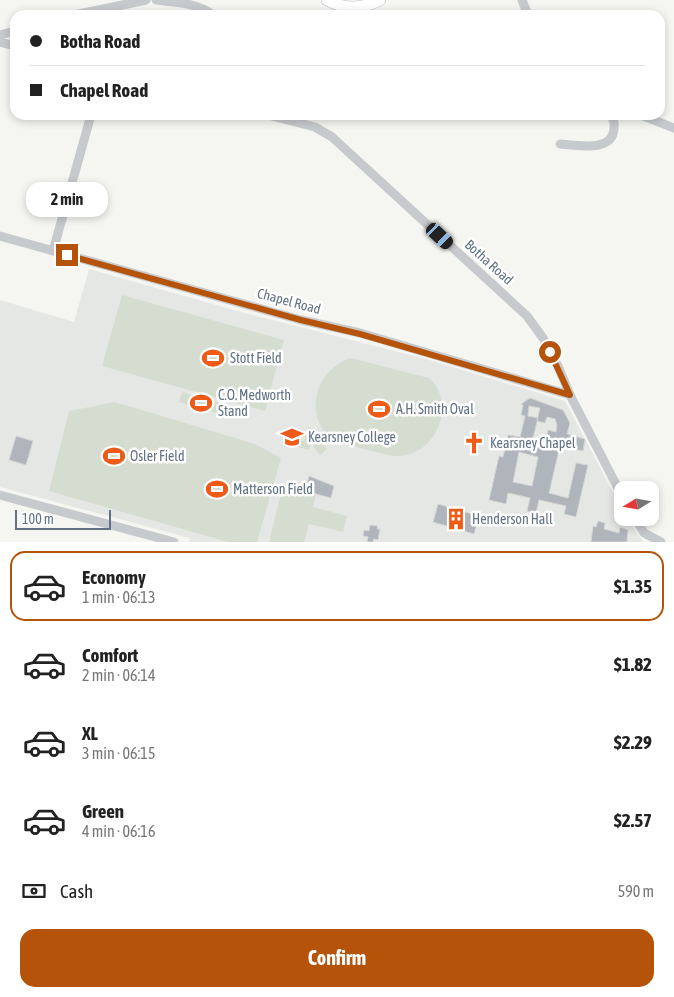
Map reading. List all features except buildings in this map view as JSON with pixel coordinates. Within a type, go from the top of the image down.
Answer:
[{"type":"main road","points":[[327,0],[341,6],[359,8],[380,0]]},
{"type":"street","points":[[98,10],[146,0]]},
{"type":"street","points":[[156,0],[208,10]]},
{"type":"street","points":[[53,251],[90,120]]},
{"type":"street","name":"Botha Road","points":[[288,120],[315,127],[332,137],[518,306],[543,338],[614,481]]},
{"type":"street","points":[[560,144],[600,145],[614,136],[615,124],[613,120]]},
{"type":"street","points":[[654,120],[674,128]]},
{"type":"street","name":"Chapel Road","points":[[0,236],[301,320],[360,334],[570,395]]},
{"type":"street","points":[[0,495],[174,542]]},
{"type":"street","points":[[640,526],[644,533],[661,542]]},
{"type":"shaded area","name":"Kearsney College","points":[[89,269],[241,312],[426,359],[565,401],[614,494],[614,526],[632,526],[643,542],[189,542],[190,538],[0,487],[0,300],[74,322]]},
{"type":"shaded area","name":"Stott Field","points":[[122,295],[284,340],[265,411],[102,366]]},
{"type":"shaded area","name":"A.H. Smith Oval","points":[[350,358],[429,378],[437,388],[441,400],[442,413],[439,426],[433,437],[424,446],[413,453],[394,456],[332,440],[323,430],[316,406],[317,394],[321,383],[338,364]]},
{"type":"shaded area","name":"C.O. Medworth Stand","points":[[182,392],[223,404],[220,414],[179,402]]},
{"type":"shaded area","points":[[115,402],[255,444],[281,458],[257,542],[228,542],[49,491],[69,411]]},
{"type":"shaded area","points":[[308,427],[316,429],[315,435],[327,449],[320,455],[311,443],[309,450],[286,444],[287,437],[304,441]]},
{"type":"shaded area","points":[[283,486],[316,494],[313,507],[347,516],[343,532],[309,524],[304,542],[269,542]]},
{"type":"place","name":"Stott Field","points":[[213,358]]},
{"type":"place","name":"C.O. Medworth Stand","points":[[201,403]]},
{"type":"place","name":"A.H. Smith Oval","points":[[379,409]]},
{"type":"place","name":"Kearsney College","points":[[292,437]]},
{"type":"place","name":"Kearsney Chapel","points":[[474,443]]},
{"type":"place","name":"Osler Field","points":[[114,456]]},
{"type":"place","name":"Matterson Field","points":[[217,489]]},
{"type":"place","name":"Henderson Hall","points":[[456,519]]},
{"type":"route","points":[[67,255],[301,320],[360,334],[570,395],[550,352]]}]
